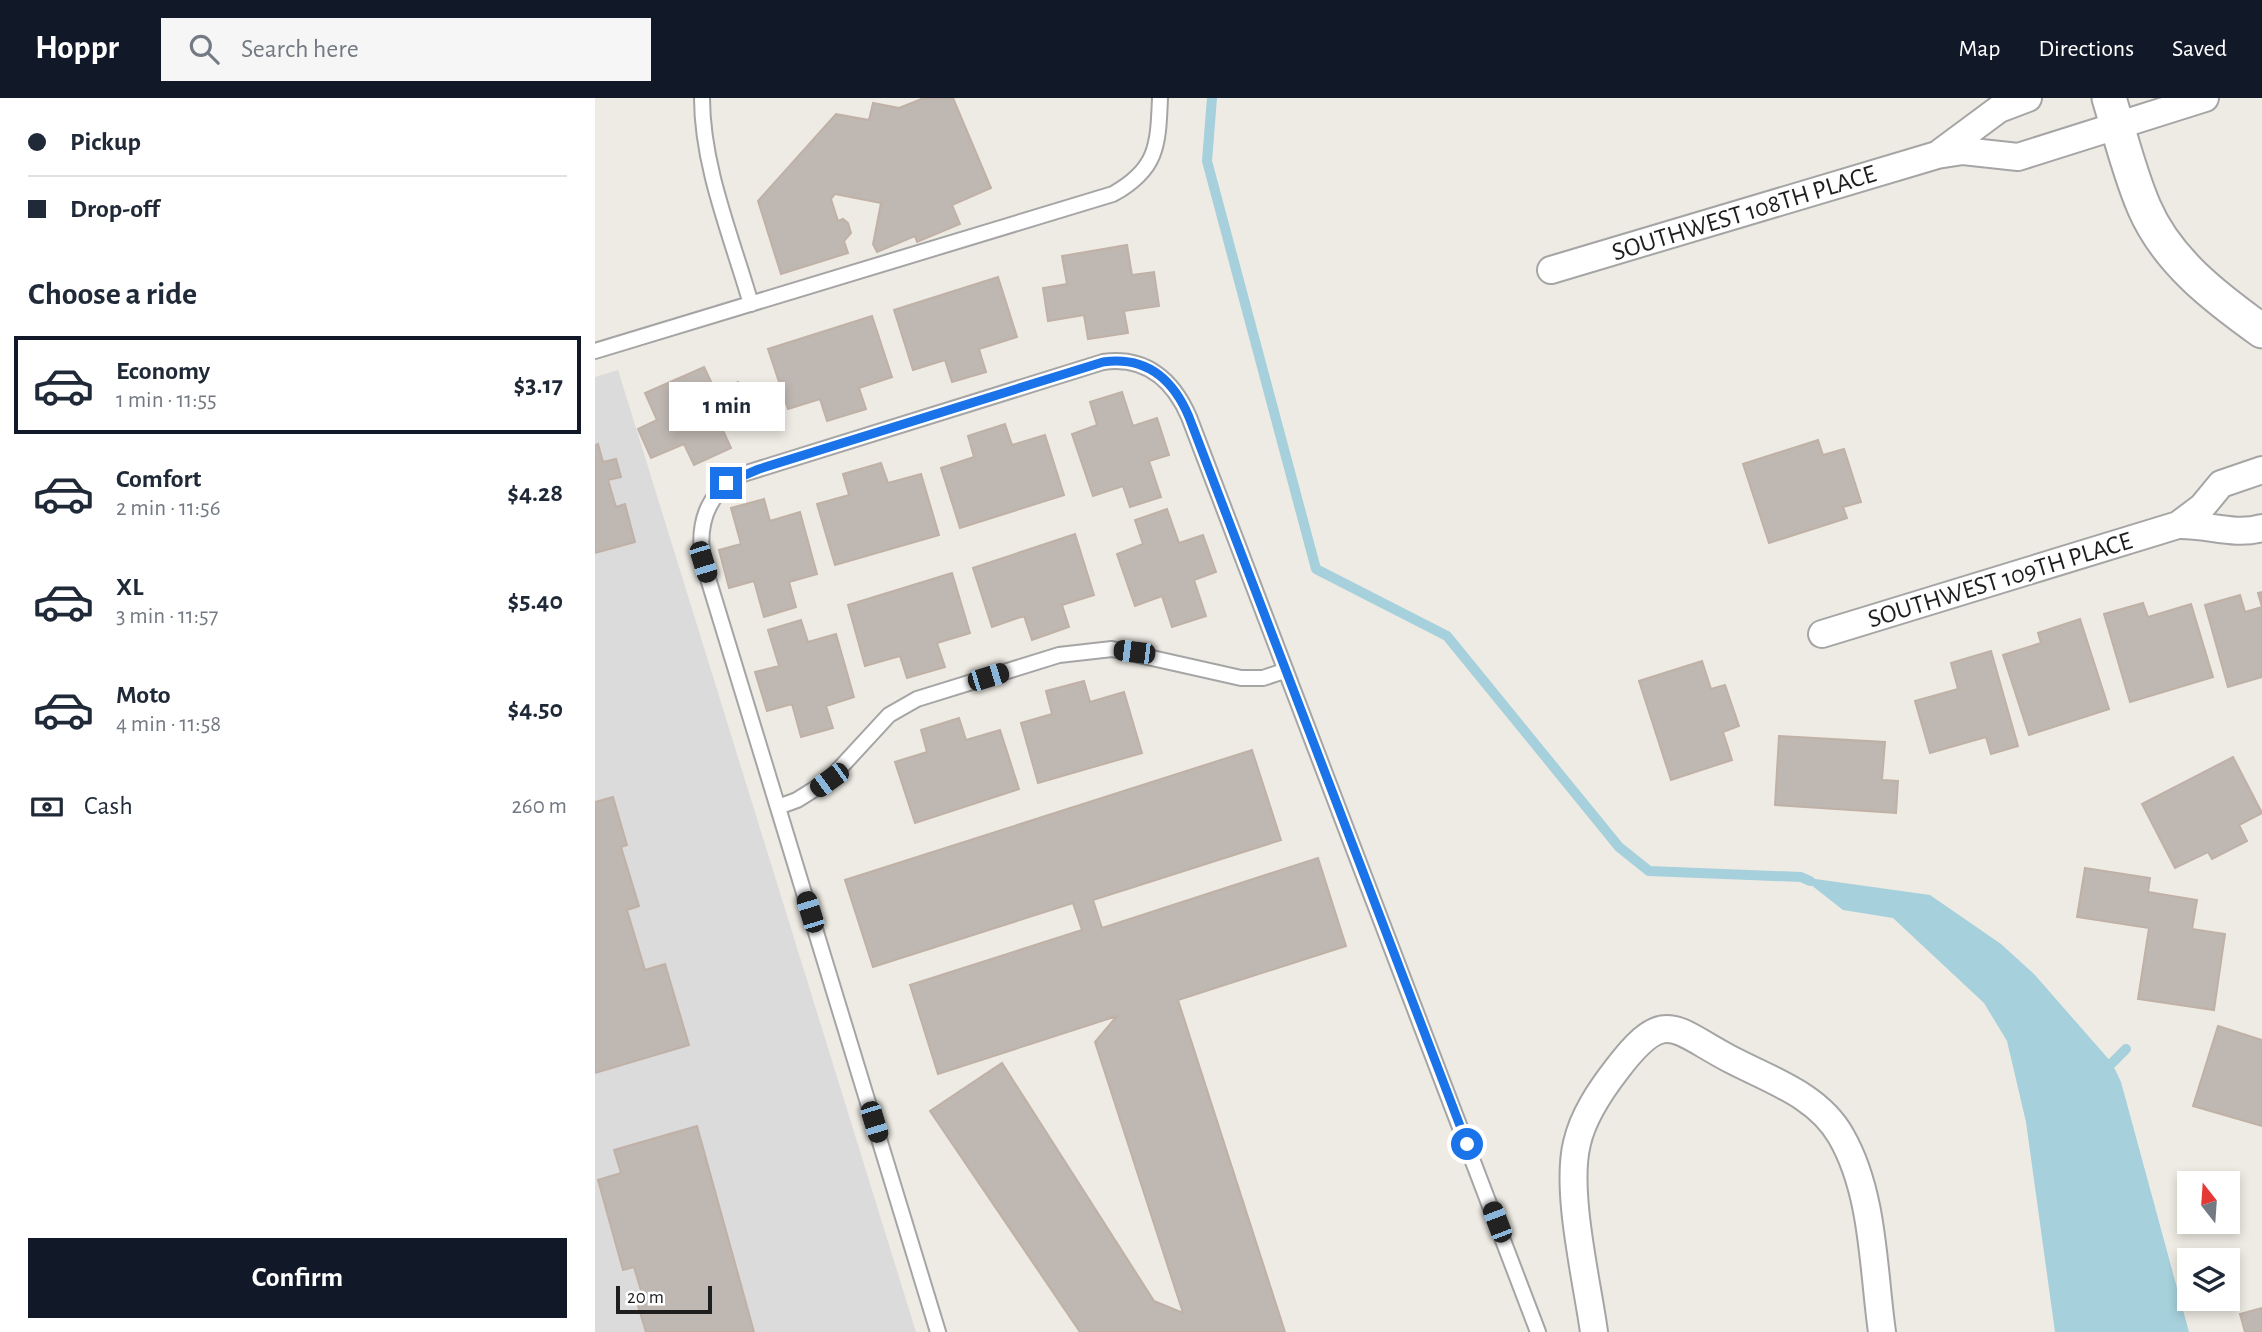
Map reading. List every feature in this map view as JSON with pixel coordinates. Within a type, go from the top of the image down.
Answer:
[{"type":"street","name":"SOUTHWEST 108TH PLACE","points":[[1937,155],[1999,109],[2028,98]]},
{"type":"street","name":"SOUTHWEST 108TH PLACE","points":[[1551,270],[1937,155],[1963,151],[2018,157],[2114,112],[2205,98]]},
{"type":"street","points":[[2114,112],[2144,208],[2173,254],[2205,287],[2262,331]]},
{"type":"street","name":"SOUTHWEST 109TH PLACE","points":[[2178,525],[2202,507],[2221,484],[2262,470]]},
{"type":"street","name":"SOUTHWEST 109TH PLACE","points":[[1822,634],[2178,525],[2203,525],[2248,532],[2262,528]]},
{"type":"street","points":[[1594,1332],[1574,1197],[1577,1143],[1596,1099],[1641,1040],[1654,1032],[1680,1030],[1814,1104],[1827,1116],[1841,1136],[1860,1181],[1882,1332]]},
{"type":"lane","points":[[702,98],[705,138],[714,177],[751,304]]},
{"type":"lane","points":[[595,351],[1113,194],[1133,183],[1152,159],[1156,146],[1160,98]]},
{"type":"lane","points":[[938,1332],[703,562],[701,529],[705,510],[714,496],[726,483],[740,475],[1103,362],[1120,360],[1149,368],[1171,386],[1181,399],[1538,1332]]},
{"type":"lane","points":[[778,807],[797,800],[829,780],[889,715],[917,699],[1059,655],[1112,649],[1241,678],[1263,678],[1284,671]]},
{"type":"shaded area","points":[[618,370],[916,1332],[595,1332],[595,377]]},
{"type":"water","points":[[1801,877],[1930,895],[2001,944],[2034,974],[2112,1063],[2121,1082],[2177,1288],[2177,1311],[2183,1311],[2189,1332],[2055,1332],[2026,1122],[2007,1041],[1984,1003],[1893,918],[1843,910]]},
{"type":"building","points":[[924,98],[953,98],[991,188],[952,205],[960,224],[917,242],[915,236],[877,252],[873,244],[881,203],[835,194],[831,199],[838,221],[843,219],[848,223],[851,233],[844,241],[848,253],[781,274],[758,201],[836,114],[869,120],[873,103],[899,108]]},
{"type":"building","points":[[1127,245],[1132,275],[1154,272],[1159,306],[1124,311],[1128,333],[1088,339],[1084,315],[1048,321],[1043,288],[1067,284],[1062,256]]},
{"type":"building","points":[[998,277],[1017,337],[979,349],[986,372],[952,382],[945,360],[913,370],[894,310]]},
{"type":"building","points":[[872,316],[892,377],[859,388],[866,409],[827,421],[820,399],[788,409],[768,349]]},
{"type":"building","points":[[704,367],[716,392],[738,382],[751,413],[721,426],[731,448],[694,465],[684,444],[651,458],[638,429],[657,420],[645,393]]},
{"type":"building","points":[[1122,392],[1133,426],[1157,418],[1169,455],[1149,461],[1161,497],[1130,507],[1123,486],[1093,496],[1072,434],[1097,425],[1090,402]]},
{"type":"building","points":[[1005,424],[1012,445],[1045,435],[1064,495],[960,528],[941,468],[974,457],[968,436]]},
{"type":"building","points":[[1818,440],[1823,455],[1844,449],[1861,502],[1843,507],[1847,518],[1769,543],[1743,464]]},
{"type":"building","points":[[598,444],[603,462],[616,459],[621,477],[608,480],[616,507],[625,504],[635,542],[595,553],[595,445]]},
{"type":"building","points":[[881,463],[888,483],[921,474],[939,535],[835,565],[817,504],[849,495],[843,474]]},
{"type":"building","points":[[764,499],[770,521],[800,512],[817,574],[789,582],[796,607],[764,617],[754,581],[729,588],[719,550],[741,544],[731,508]]},
{"type":"building","points":[[1167,509],[1179,543],[1203,535],[1216,572],[1194,580],[1206,616],[1172,627],[1162,596],[1135,606],[1117,554],[1143,544],[1135,520]]},
{"type":"building","points":[[1075,534],[1094,595],[1062,605],[1069,627],[1032,640],[1024,616],[992,627],[973,568]]},
{"type":"building","points":[[952,573],[970,633],[937,643],[945,667],[907,678],[900,656],[865,666],[848,605]]},
{"type":"building","points":[[2240,595],[2245,612],[2262,607],[2262,677],[2228,687],[2205,605]]},
{"type":"building","points":[[2143,603],[2148,617],[2191,604],[2213,677],[2130,702],[2104,614]]},
{"type":"building","points":[[2080,619],[2109,709],[2029,735],[2003,655],[2041,643],[2038,633]]},
{"type":"building","points":[[801,620],[808,642],[836,634],[854,697],[826,706],[833,728],[801,737],[792,704],[767,711],[755,672],[779,666],[768,630]]},
{"type":"building","points":[[1991,651],[2018,746],[1991,754],[1986,737],[1930,753],[1915,701],[1958,689],[1951,663]]},
{"type":"building","points":[[1702,661],[1711,689],[1725,685],[1739,726],[1723,732],[1732,760],[1671,780],[1639,681]]},
{"type":"building","points":[[1084,681],[1090,702],[1124,692],[1142,753],[1038,783],[1021,723],[1052,714],[1046,691]]},
{"type":"building","points":[[959,718],[966,740],[1000,730],[1019,789],[915,823],[895,762],[927,752],[921,730]]},
{"type":"building","points":[[1779,736],[1885,742],[1882,780],[1898,781],[1896,813],[1775,805]]},
{"type":"building","points":[[1252,750],[1281,840],[1093,900],[1102,928],[1318,858],[1346,946],[1178,1000],[1285,1332],[1080,1332],[930,1111],[1002,1063],[1154,1301],[1183,1313],[1095,1042],[1117,1016],[938,1074],[910,985],[1082,930],[1073,903],[873,967],[845,880]]},
{"type":"building","points":[[2233,757],[2262,813],[2239,825],[2247,841],[2212,859],[2208,852],[2175,868],[2142,804]]},
{"type":"building","points":[[613,797],[627,845],[621,847],[639,906],[627,910],[645,970],[665,964],[689,1045],[595,1073],[595,802]]},
{"type":"building","points":[[2085,868],[2150,878],[2148,892],[2197,900],[2192,929],[2225,934],[2214,1010],[2138,999],[2149,928],[2077,917]]},
{"type":"building","points":[[2218,1026],[2262,1040],[2262,1126],[2193,1106]]},
{"type":"building","points":[[697,1126],[754,1332],[646,1332],[638,1306],[645,1304],[634,1267],[623,1270],[598,1180],[621,1173],[614,1150]]},
{"type":"building","points":[[2262,1308],[2262,1332],[2245,1332],[2240,1314]]},
{"type":"waterway","points":[[1212,98],[1207,161],[1316,569],[1447,636],[1619,847],[1649,871],[1801,877],[1810,881]]},
{"type":"waterway","points":[[2112,1063],[2126,1049]]},
{"type":"route","points":[[726,483],[740,475],[1103,362],[1135,362],[1160,375],[1181,399],[1189,417],[1467,1144]]}]
